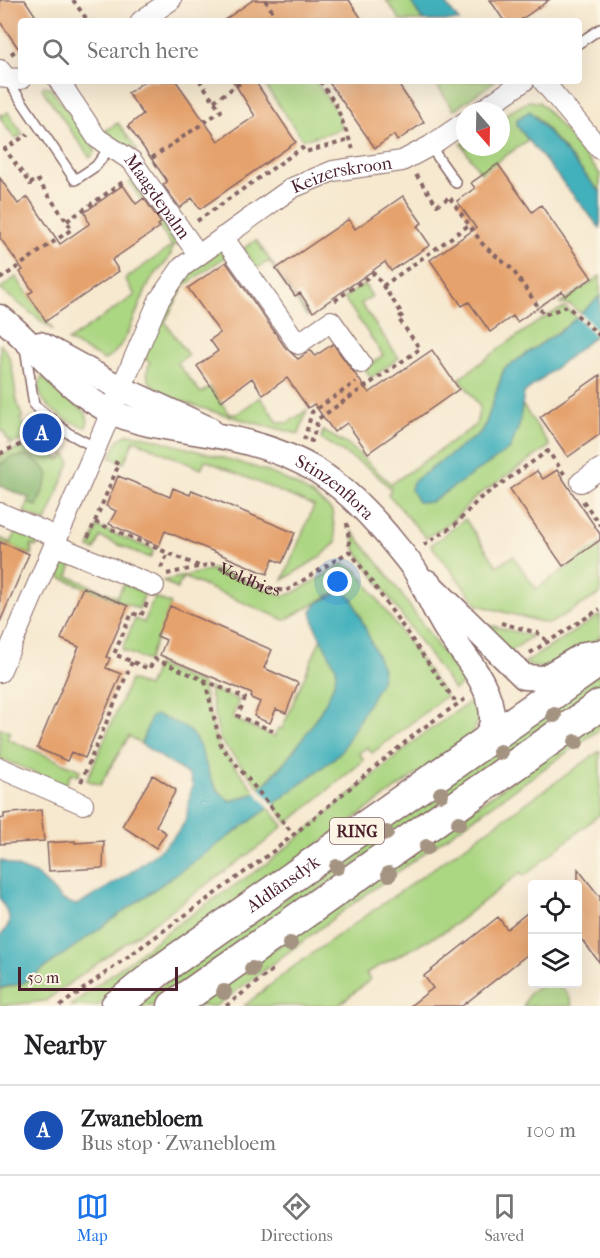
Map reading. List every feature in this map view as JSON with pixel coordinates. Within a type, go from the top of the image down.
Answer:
[{"type":"main road","name":"Aldlânsdyk","points":[[116,1006],[159,971],[600,661]]},
{"type":"main road","name":"Aldlânsdyk","points":[[173,1006],[600,705]]},
{"type":"street","points":[[145,18],[171,0]]},
{"type":"street","name":"Maagdepalm","points":[[61,84],[97,138],[132,161],[198,254]]},
{"type":"street","points":[[494,102],[520,84]]},
{"type":"street","points":[[546,84],[600,149]]},
{"type":"street","name":"Keizerskroon","points":[[0,672],[159,300],[182,267],[306,180],[333,171],[408,158],[456,128]]},
{"type":"street","points":[[223,237],[298,344],[331,321],[361,363]]},
{"type":"street","name":"Stinzenflora","points":[[0,317],[23,335],[57,371],[110,411],[174,430],[228,438]]},
{"type":"street","name":"Stinzenflora","points":[[23,335],[120,388],[228,438],[298,460],[343,487],[410,564],[524,677],[544,678],[585,654],[600,652]]},
{"type":"street","points":[[577,485],[600,469]]},
{"type":"street","points":[[0,513],[56,541],[80,556],[156,581]]},
{"type":"street","name":"Stinzenflora","points":[[410,564],[441,622],[483,686],[492,722],[484,741]]},
{"type":"street","points":[[0,768],[78,802]]},
{"type":"lane","points":[[582,41],[600,29]]},
{"type":"lane","name":"Maagdepalm","points":[[9,76],[38,126],[75,180],[96,166],[110,147]]},
{"type":"lane","points":[[430,146],[456,183]]},
{"type":"lane","points":[[23,335],[32,400],[45,415],[68,434],[95,451]]},
{"type":"path","points":[[73,0],[88,18]]},
{"type":"path","points":[[265,0],[277,18]]},
{"type":"path","points":[[214,101],[239,84]]},
{"type":"path","points":[[322,84],[336,105],[350,140],[357,168]]},
{"type":"path","points":[[0,279],[72,229],[37,179],[30,184],[6,149],[38,126]]},
{"type":"path","points":[[182,232],[302,148],[304,152],[350,140]]},
{"type":"path","points":[[408,158],[412,170],[437,206],[457,192],[456,183]]},
{"type":"path","points":[[450,197],[484,246],[512,269],[544,315],[564,306],[577,313],[600,336]]},
{"type":"path","points":[[383,286],[469,225]]},
{"type":"path","points":[[298,460],[312,412],[364,376],[360,372],[361,363]]},
{"type":"path","points":[[0,454],[10,447],[36,438],[36,426],[45,415]]},
{"type":"path","points":[[80,556],[119,464],[95,451]]},
{"type":"path","points":[[410,564],[455,525],[479,499],[548,452],[577,485],[600,525]]},
{"type":"path","points":[[95,522],[200,567]]},
{"type":"path","name":"Veldbies","points":[[156,581],[212,564],[267,588],[286,591],[350,551],[457,704]]},
{"type":"path","points":[[168,553],[141,616],[132,613],[114,654],[149,669],[155,659],[245,698],[238,716],[273,731]]},
{"type":"path","points":[[547,641],[600,609]]},
{"type":"path","points":[[78,802],[132,662]]},
{"type":"path","points":[[204,680],[218,741],[294,835]]},
{"type":"path","name":"Aldlânsdyk","points":[[60,1006],[294,835],[420,730],[457,704]]},
{"type":"green space","points":[[386,0],[410,0],[421,18],[399,18]]},
{"type":"green space","points":[[264,84],[318,84],[336,111],[342,129],[303,140]]},
{"type":"green space","points":[[436,84],[491,84],[465,102],[456,102],[454,110]]},
{"type":"green space","points":[[44,86],[50,87],[96,151],[90,158],[42,89]]},
{"type":"green space","points":[[529,101],[539,102],[600,174],[600,192],[534,114],[517,119],[517,126],[528,140],[510,153],[510,112]]},
{"type":"green space","points":[[8,112],[23,134],[15,139],[0,118],[0,114],[2,116]]},
{"type":"green space","points":[[118,123],[138,151],[110,137],[105,131]]},
{"type":"green space","points":[[469,156],[505,156],[481,173]]},
{"type":"green space","points":[[134,179],[178,245],[172,246],[129,182]]},
{"type":"green space","points":[[256,240],[307,316],[269,261],[257,268],[243,249]]},
{"type":"green space","points":[[172,246],[168,259],[147,287],[127,335],[113,354],[104,360],[68,341],[135,295],[125,279]]},
{"type":"green space","points":[[221,250],[225,257],[184,286],[165,322],[188,355],[177,363],[201,393],[210,387],[229,414],[237,414],[260,397],[278,422],[288,423],[307,410],[299,434],[181,401],[165,394],[149,381],[147,372],[150,362],[144,359],[171,297],[183,280]]},
{"type":"green space","points":[[600,276],[600,296],[582,315],[571,305],[560,304]]},
{"type":"green space","points":[[16,277],[53,330],[0,289]]},
{"type":"green space","points":[[364,284],[372,296],[361,304],[399,358],[371,378],[365,369],[383,355],[344,298]]},
{"type":"green space","points":[[566,308],[578,318],[504,369],[486,423],[480,433],[413,482],[519,426],[522,404],[550,446],[477,496],[452,521],[426,538],[388,494],[391,489],[370,469],[321,439],[323,431],[350,446],[391,484],[476,425],[480,407],[460,378],[530,327]]},
{"type":"green space","points":[[0,344],[10,359],[19,408],[23,417],[20,419],[30,438],[9,444],[10,442],[0,427]]},
{"type":"green space","points":[[42,377],[86,413],[88,421],[86,427],[52,410],[40,394],[39,386]]},
{"type":"green space","points":[[40,433],[46,437],[41,444],[60,460],[66,454],[70,462],[46,522],[24,512],[28,503],[37,506],[49,475],[38,463],[26,457],[7,460],[0,465],[0,457],[40,439]]},
{"type":"green space","points":[[128,434],[149,437],[242,463],[280,477],[316,498],[332,511],[336,542],[323,555],[283,580],[314,506],[205,460],[201,469],[134,440],[124,463],[110,457],[119,439]]},
{"type":"green space","points":[[28,456],[42,465],[49,475],[37,506],[28,503],[29,498],[0,486],[0,465],[11,457]]},
{"type":"green space","points":[[465,519],[497,566],[513,556],[536,589],[600,544],[600,594],[549,624],[478,605],[431,545]]},
{"type":"green space","points":[[97,527],[154,550],[150,558],[100,537],[95,550],[89,548]]},
{"type":"green space","points":[[16,531],[39,540],[36,547],[31,545],[32,555],[0,542],[0,538],[11,543]]},
{"type":"green space","points":[[353,532],[387,574],[464,683],[454,690],[355,549]]},
{"type":"green space","points":[[66,560],[72,564],[68,576],[117,597],[124,584],[145,593],[139,609],[59,577]]},
{"type":"green space","points":[[343,564],[357,570],[446,696],[372,753],[367,747],[359,753],[364,760],[288,823],[274,804],[333,759],[349,737],[362,620],[353,600],[343,591],[330,595],[285,620],[183,577],[177,589],[163,581],[213,569],[283,596],[294,593]]},
{"type":"green space","points":[[154,597],[171,604],[148,661],[122,650],[135,619],[144,623]]},
{"type":"green space","points":[[600,615],[600,637],[549,670],[523,664]]},
{"type":"green space","points":[[488,626],[493,626],[532,636],[508,653]]},
{"type":"green space","points":[[321,638],[337,667],[334,685],[328,700],[307,733],[260,788],[220,740],[209,688],[239,700],[232,718],[274,737],[278,728],[282,729]]},
{"type":"green space","points":[[157,665],[202,684],[217,744],[256,792],[230,801],[223,796],[205,766],[196,742],[151,717],[141,744],[129,736],[100,785],[87,780],[130,680],[148,687]]},
{"type":"green space","points":[[600,673],[600,691],[155,1006],[134,1006]]},
{"type":"green space","points":[[477,697],[481,716],[471,735],[144,969],[97,1006],[70,1006],[175,926],[269,862],[421,736]]},
{"type":"green space","points":[[600,719],[600,729],[362,897],[216,1006],[193,1006]]},
{"type":"green space","points":[[0,728],[10,732],[7,739],[80,770],[78,776],[71,773],[65,786],[0,758]]},
{"type":"green space","points":[[600,751],[600,814],[524,876],[521,872],[447,930],[366,973],[370,980],[337,1006],[244,1006],[293,967]]},
{"type":"green space","points":[[269,808],[283,826],[264,843],[45,1001],[0,1006],[0,989],[23,983]]},
{"type":"green space","points":[[538,988],[559,988],[569,996],[572,1006],[523,1006],[530,992]]},
{"type":"water","points":[[410,0],[443,0],[457,18],[421,18]]},
{"type":"water","points":[[530,111],[600,192],[600,228],[517,126],[517,119]]},
{"type":"water","points":[[600,296],[600,332],[524,393],[519,426],[510,449],[431,502],[418,502],[411,490],[413,482],[480,433],[486,423],[504,369],[566,327]]},
{"type":"water","points":[[343,591],[353,600],[383,669],[381,681],[342,750],[269,808],[23,983],[0,988],[0,937],[9,924],[9,916],[0,898],[0,860],[37,875],[63,900],[76,905],[119,880],[167,844],[185,821],[193,786],[189,775],[141,744],[151,717],[157,715],[180,725],[191,733],[215,786],[230,801],[256,792],[292,753],[328,697],[336,668],[316,629],[311,611],[317,603]]},
{"type":"pier","points":[[580,313],[600,333],[600,336],[597,337],[576,316]]},
{"type":"pier","points":[[258,786],[276,807],[271,810],[254,790]]},
{"type":"building","points":[[0,0],[25,0],[37,18],[18,18],[18,48],[0,22]]},
{"type":"building","points":[[253,0],[349,0],[361,18],[227,18]]},
{"type":"building","points":[[490,0],[549,0],[523,18],[502,18]]},
{"type":"building","points":[[141,84],[178,84],[218,141],[255,116],[235,84],[257,84],[296,142],[200,209],[192,198],[180,208],[163,185],[167,182],[165,178],[128,126],[143,114],[128,93]]},
{"type":"building","points":[[330,84],[398,84],[424,122],[397,141],[394,135],[375,148]]},
{"type":"building","points":[[498,164],[532,212],[541,205],[592,278],[565,296],[562,291],[517,322],[513,316],[490,332],[469,302],[462,306],[430,260],[476,228],[457,201],[475,188],[471,183]]},
{"type":"building","points":[[0,178],[18,204],[28,197],[60,244],[89,224],[85,212],[123,185],[136,204],[144,198],[161,223],[158,225],[160,227],[112,260],[119,271],[46,321],[28,294],[33,291],[20,272],[23,270],[0,238]]},
{"type":"building","points":[[403,196],[422,223],[417,226],[430,245],[391,271],[385,262],[313,312],[300,293],[295,296],[276,269],[349,219],[355,229]]},
{"type":"building","points":[[226,262],[285,347],[298,359],[311,350],[315,356],[333,344],[369,393],[432,350],[459,389],[368,453],[347,423],[334,432],[314,404],[308,408],[287,378],[263,395],[252,378],[221,401],[197,366],[218,351],[210,340],[220,333],[188,288]]},
{"type":"building","points":[[600,375],[600,434],[568,457],[540,417]]},
{"type":"building","points":[[557,470],[600,534],[600,540],[563,566],[510,489],[537,471],[543,479]]},
{"type":"building","points":[[118,476],[170,497],[173,488],[190,495],[192,490],[295,533],[282,563],[273,559],[267,574],[165,531],[159,546],[109,524],[116,511],[106,506]]},
{"type":"building","points":[[0,542],[29,554],[0,622]]},
{"type":"building","points":[[83,587],[128,606],[106,657],[110,658],[106,668],[121,674],[85,758],[71,752],[67,761],[37,748],[79,647],[61,639]]},
{"type":"building","points":[[170,606],[272,650],[264,668],[298,683],[286,713],[276,709],[270,723],[262,720],[254,716],[260,702],[251,698],[252,694],[160,655],[166,640],[157,636]]},
{"type":"building","points":[[153,775],[176,790],[156,826],[166,833],[156,848],[122,826]]},
{"type":"building","points":[[41,810],[44,841],[0,844],[0,819],[4,818],[4,814]]},
{"type":"building","points":[[75,841],[75,843],[104,841],[103,868],[49,871],[47,843]]},
{"type":"building","points":[[578,869],[600,897],[600,963],[582,940],[582,880],[578,880]]},
{"type":"building","points":[[528,912],[528,954],[462,1006],[410,1006],[433,988],[424,976],[498,917],[507,929]]},
{"type":"place","name":"Zwanebloem","points":[[42,433]]}]
